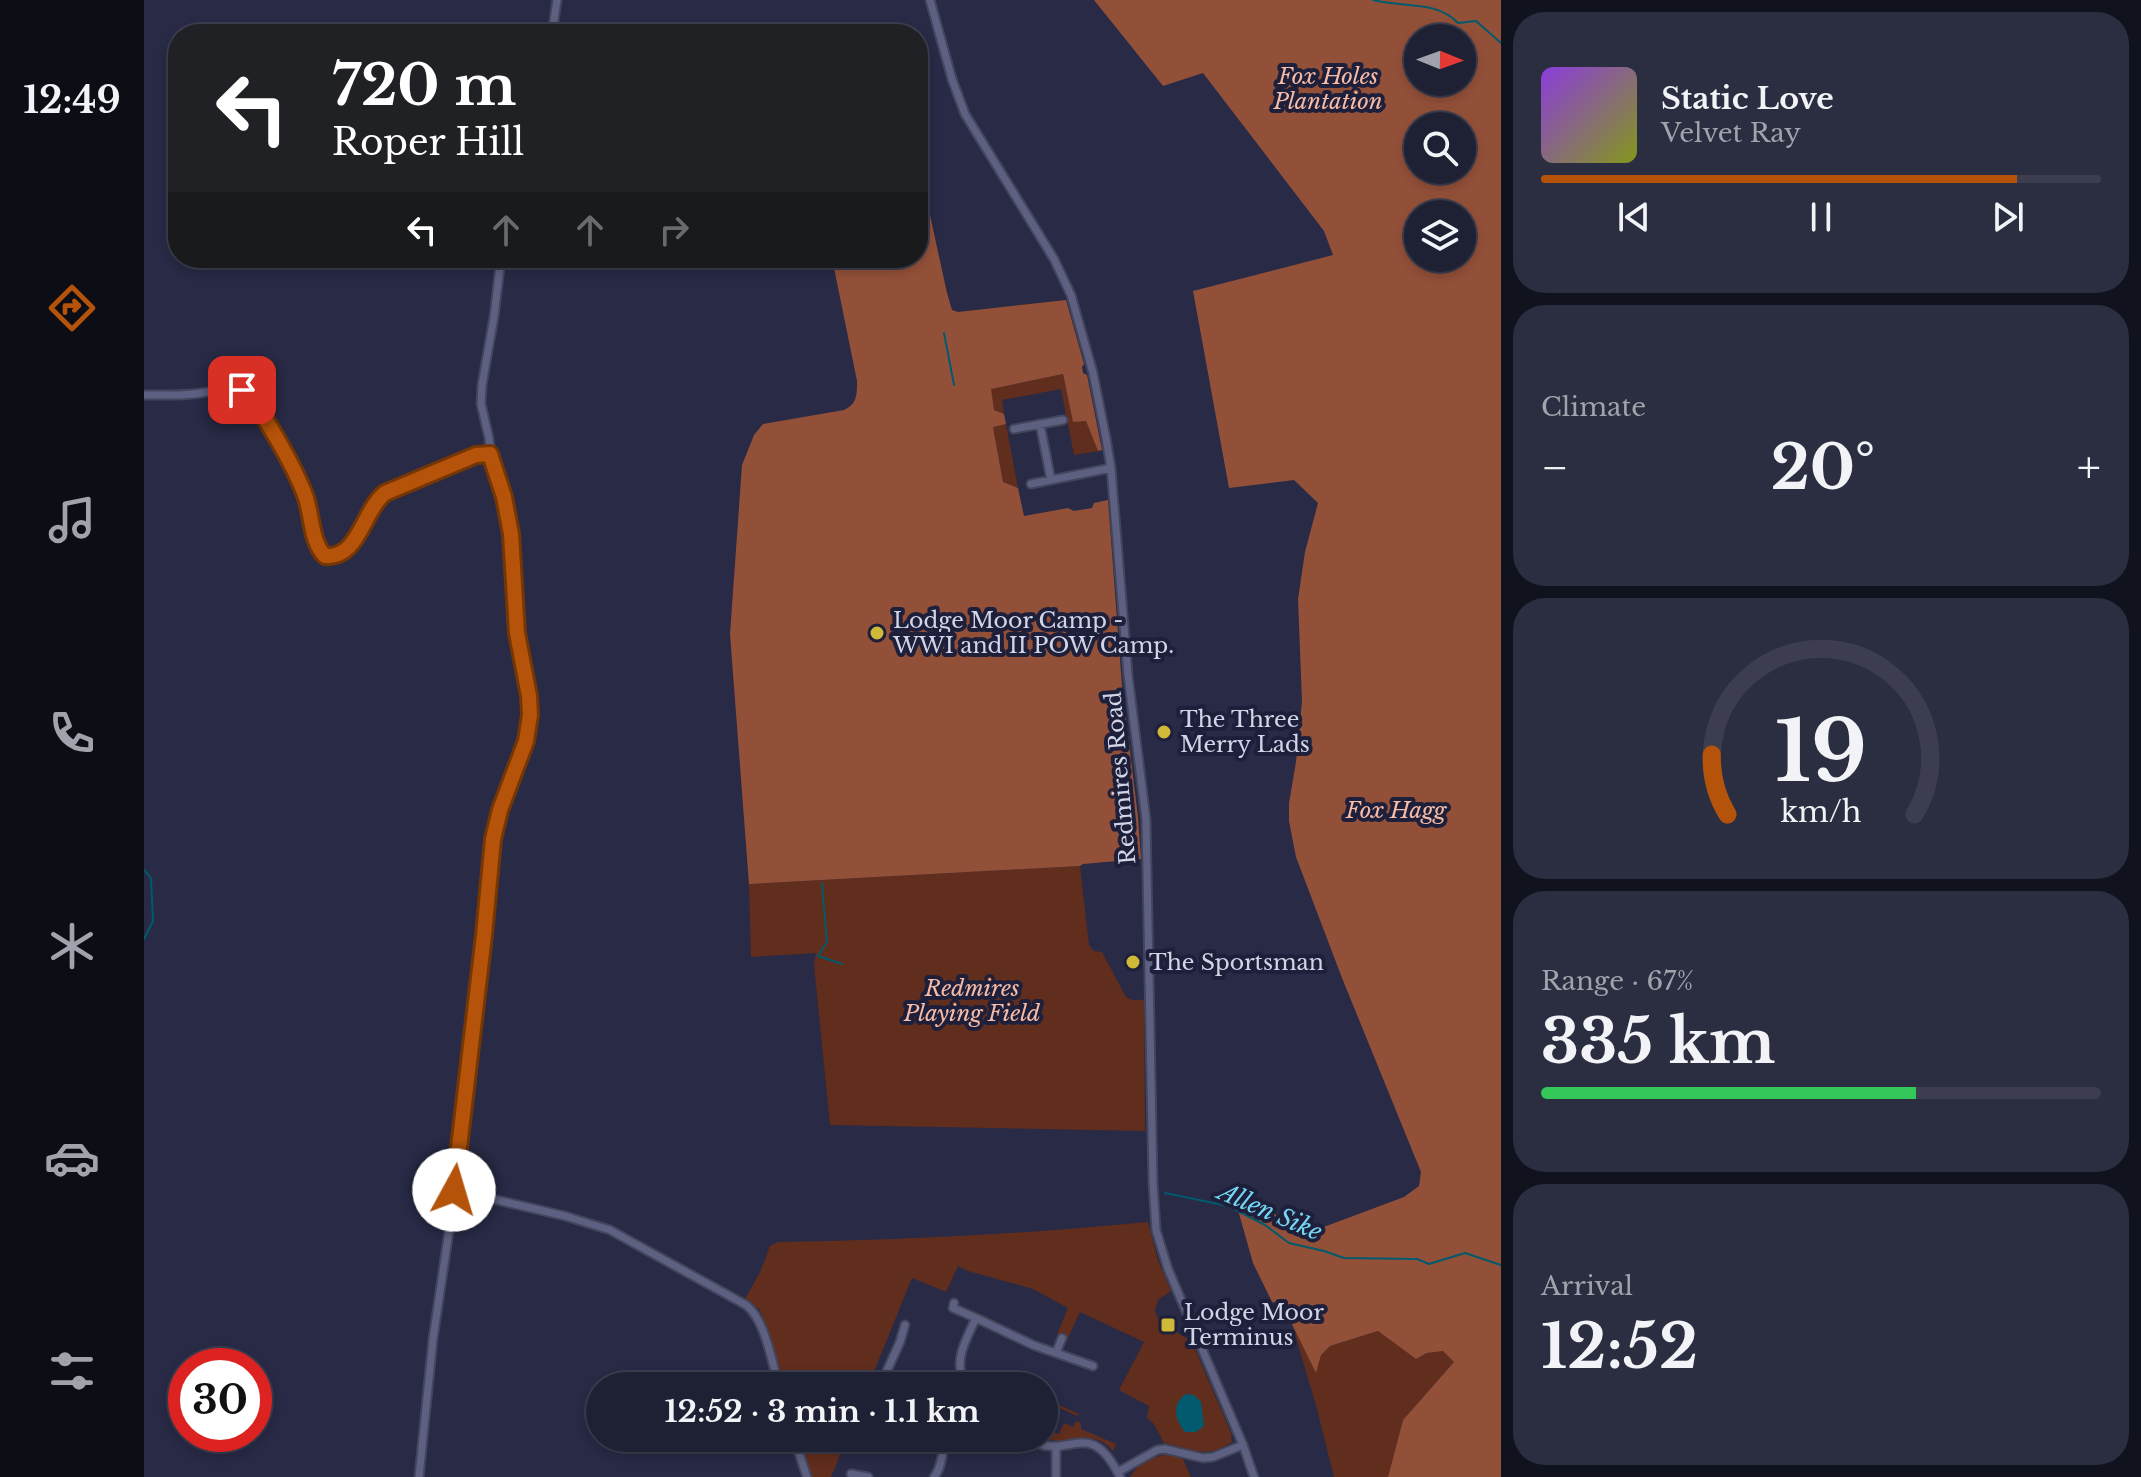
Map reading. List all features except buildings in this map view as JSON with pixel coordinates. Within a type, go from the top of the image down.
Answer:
[{"type":"street","points":[[553,24],[557,0]]},
{"type":"street","name":"Redmires Road","points":[[930,0],[965,114],[1054,259],[1071,295],[1093,373],[1111,468],[1128,675],[1146,819],[1154,1217],[1178,1294],[1254,1477]]},
{"type":"street","points":[[419,1477],[493,839],[500,810],[526,741],[530,715],[517,633],[511,534],[504,497],[490,454],[481,396],[500,268]]},
{"type":"street","points":[[144,395],[190,394],[229,386],[239,388],[254,402],[291,465],[306,499],[318,547],[325,556],[336,556],[347,549],[376,502],[387,491],[473,456],[490,454]]},
{"type":"street","points":[[1014,429],[1063,420]]},
{"type":"street","points":[[1040,424],[1051,480]]},
{"type":"street","points":[[1031,484],[1111,468]]},
{"type":"street","points":[[454,1190],[604,1228],[742,1302],[758,1318],[775,1372]]},
{"type":"street","points":[[954,1306],[1025,1342],[1093,1366]]},
{"type":"street","points":[[960,1372],[961,1353],[976,1318]]},
{"type":"street","points":[[886,1372],[905,1325]]},
{"type":"street","points":[[1056,1353],[1062,1338]]},
{"type":"street","points":[[1058,1447],[1083,1442],[1094,1445],[1108,1455],[1119,1474],[1157,1450],[1203,1458],[1243,1445]]},
{"type":"street","points":[[799,1452],[807,1477]]},
{"type":"street","points":[[938,1476],[942,1452]]},
{"type":"street","points":[[1056,1452],[1056,1477]]},
{"type":"street","points":[[851,1474],[868,1477]]},
{"type":"green space","name":"Fox Hagg","points":[[1094,0],[1501,0],[1501,1477],[1388,1477],[1403,1420],[1454,1362],[1443,1351],[1427,1353],[1416,1359],[1378,1331],[1330,1346],[1321,1355],[1316,1373],[1282,1304],[1272,1302],[1253,1263],[1234,1196],[1313,1231],[1404,1197],[1419,1186],[1421,1172],[1296,857],[1289,821],[1302,702],[1298,599],[1305,552],[1318,503],[1294,480],[1229,488],[1193,291],[1333,255],[1324,231],[1203,73],[1163,86]]},
{"type":"green space","points":[[928,206],[952,310],[958,312],[1066,300],[1084,364],[1083,373],[1087,375],[1102,450],[1098,451],[1086,421],[1073,422],[1063,374],[991,389],[994,410],[1004,414],[1006,424],[993,427],[1003,482],[1018,488],[1024,516],[1068,508],[1074,511],[1092,508],[1094,503],[1108,500],[1122,686],[1141,859],[1080,866],[749,884],[730,634],[742,465],[754,435],[763,424],[844,410],[854,402],[857,381],[834,268],[928,268]]},
{"type":"green space","points":[[1063,374],[1073,422],[1086,420],[1098,451],[1074,455],[1061,389],[1002,400],[1004,414],[994,410],[990,389]]},
{"type":"green space","points":[[1006,424],[1018,488],[1003,482],[993,426]]},
{"type":"green space","name":"Redmires Playing Field","points":[[1080,866],[1089,945],[1094,951],[1102,952],[1126,997],[1144,1000],[1145,1131],[830,1125],[814,965],[816,953],[751,957],[749,884]]},
{"type":"green space","points":[[1148,1222],[1158,1260],[1171,1291],[1158,1300],[1155,1311],[1159,1321],[1192,1342],[1231,1433],[1232,1442],[1206,1452],[1164,1443],[1154,1424],[1147,1418],[1149,1406],[1119,1390],[1144,1342],[1080,1312],[1067,1340],[1057,1335],[1068,1308],[1033,1289],[958,1266],[946,1292],[912,1278],[874,1372],[779,1372],[760,1310],[745,1299],[770,1246],[778,1242],[1056,1230]]},
{"type":"green space","points":[[1292,1324],[1316,1372],[1321,1355],[1330,1346],[1378,1331],[1416,1359],[1427,1353],[1443,1351],[1454,1362],[1403,1420],[1388,1477],[1334,1477]]},
{"type":"green space","points":[[1058,1406],[1079,1414],[1059,1408],[1058,1411]]},
{"type":"green space","points":[[1076,1421],[1081,1423],[1081,1429],[1114,1443],[1118,1439],[1113,1451],[1096,1439],[1058,1440],[1058,1434],[1064,1423],[1073,1427]]},
{"type":"green space","points":[[804,1452],[841,1452],[831,1477],[812,1477]]},
{"type":"green space","points":[[1169,1454],[1181,1455],[1191,1477],[1130,1477],[1147,1461]]},
{"type":"water","points":[[1186,1394],[1194,1395],[1201,1402],[1204,1426],[1196,1432],[1185,1432],[1177,1417],[1176,1407]]},
{"type":"waterway","points":[[1373,0],[1430,8],[1458,23],[1476,21],[1501,43]]},
{"type":"waterway","points":[[944,333],[954,385]]},
{"type":"waterway","points":[[144,870],[151,878],[153,921],[144,939]]},
{"type":"waterway","points":[[822,883],[827,942],[818,956],[842,964]]},
{"type":"waterway","name":"Allen Sike","points":[[1165,1193],[1228,1206],[1265,1225],[1289,1243],[1344,1258],[1417,1259],[1429,1264],[1465,1253],[1501,1265]]},
{"type":"place","name":"Lodge Moor Camp - WWI and II POW Camp.","points":[[877,633]]},
{"type":"place","name":"The Three Merry Lads","points":[[1164,732]]},
{"type":"place","name":"The Sportsman","points":[[1133,962]]},
{"type":"place","name":"Lodge Moor Terminus","points":[[1168,1325]]},
{"type":"route","points":[[242,390],[257,407],[295,471],[306,499],[318,547],[325,556],[336,556],[347,549],[385,493],[476,455],[490,454],[504,497],[513,548],[517,633],[529,696],[529,724],[493,839],[454,1190]]},
{"type":"park label","name":"Fox Holes Plantation","points":[[1328,88]]}]
